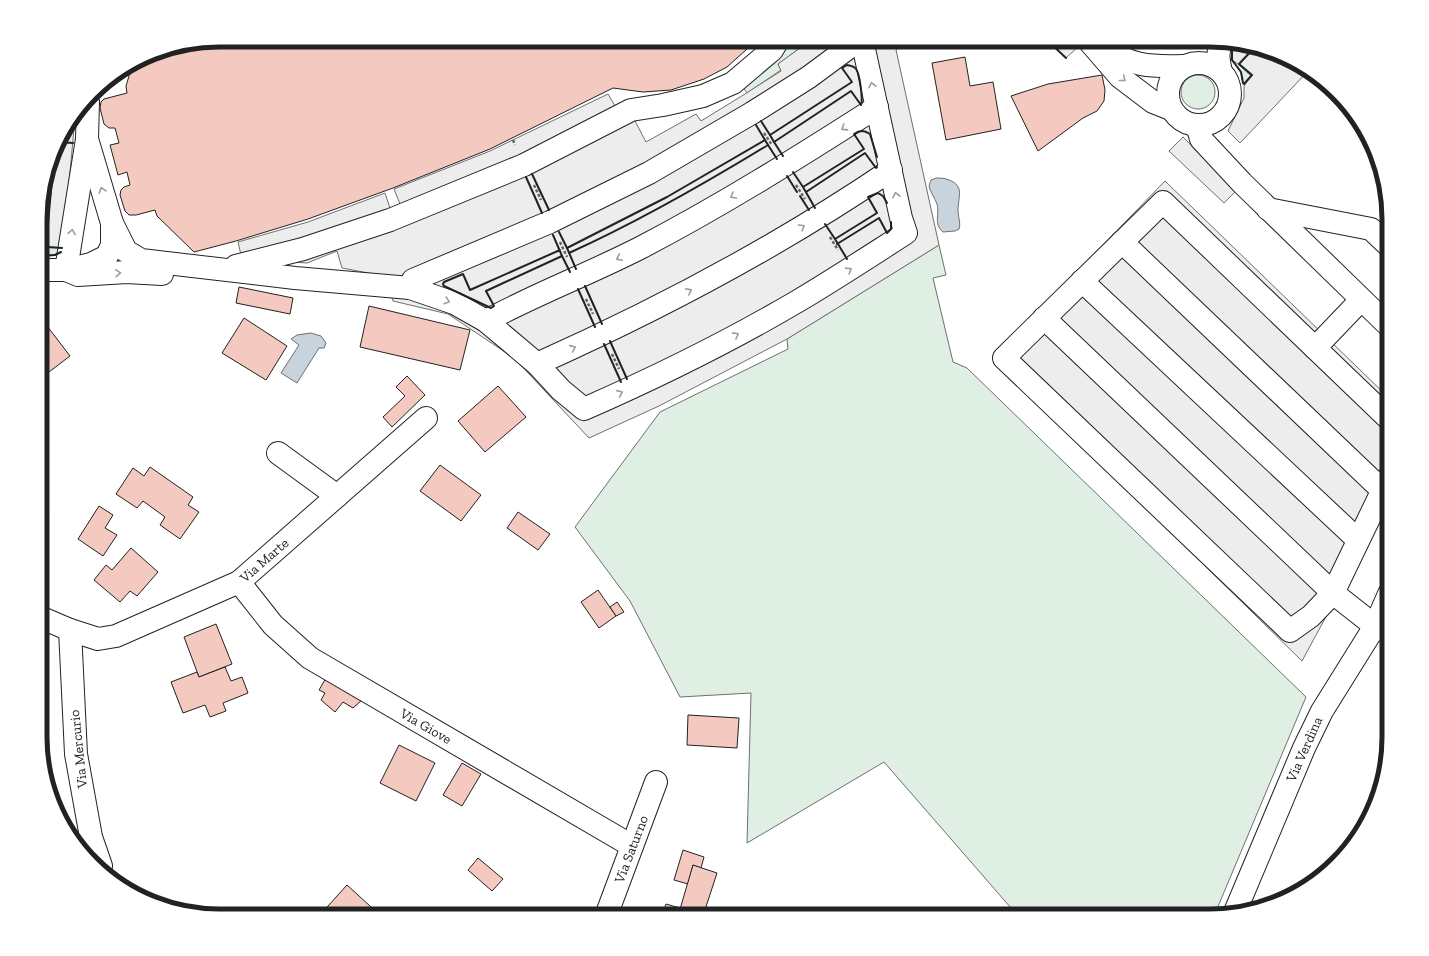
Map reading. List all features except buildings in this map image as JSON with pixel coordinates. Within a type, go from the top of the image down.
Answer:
[{"type":"street","points":[[66,270],[78,275],[127,272],[163,274],[222,269],[303,250],[390,220],[524,165],[631,110],[703,96],[733,83],[774,47]]},
{"type":"street","points":[[410,288],[413,280],[550,222],[649,173],[752,113],[809,77],[850,47]]},
{"type":"street","points":[[87,139],[112,223],[126,251],[141,260],[295,278],[410,288],[454,303],[486,321],[537,364],[561,390],[584,409],[628,390],[728,340],[850,269],[906,232],[901,218],[862,47]]},
{"type":"street","points":[[1094,47],[1120,77],[1153,102],[1171,109]]},
{"type":"street","points":[[1104,47],[1117,56],[1135,63],[1156,67],[1188,64],[1203,63],[1213,66],[1221,72],[1229,87],[1230,96],[1228,105],[1223,114],[1216,120],[1206,124],[1197,125],[1187,123],[1178,117],[1171,109],[1168,100],[1168,90],[1170,80],[1176,72],[1188,64],[1202,47]]},
{"type":"street","points":[[1220,47],[1218,59],[1221,72]]},
{"type":"street","points":[[486,321],[577,279],[672,232],[785,166],[876,107]]},
{"type":"street","points":[[66,270],[87,139],[88,108]]},
{"type":"street","points":[[1197,125],[1201,139],[1268,209],[1382,320]]},
{"type":"street","points":[[537,364],[603,335],[698,286],[817,218],[891,170]]},
{"type":"street","points":[[1382,412],[1163,202],[1004,358],[1290,631],[1311,616],[1333,593],[1382,490]]},
{"type":"street","points":[[1268,209],[1380,230]]},
{"type":"street","points":[[47,270],[66,270],[91,264],[107,256],[112,245],[112,223]]},
{"type":"street","points":[[1122,242],[1382,481]]},
{"type":"street","points":[[1082,281],[1358,540]]},
{"type":"street","points":[[1316,348],[1361,300]]},
{"type":"street","points":[[1044,318],[1333,593],[1382,630]]},
{"type":"street","name":"Via Marte","points":[[47,620],[70,630],[98,639],[116,636],[239,582],[426,418]]},
{"type":"street","points":[[278,453],[337,496]]},
{"type":"street","name":"Via Giove","points":[[239,582],[273,625],[310,658],[632,846]]},
{"type":"street","name":"Via Mercurio","points":[[70,630],[76,754],[92,837],[99,861]]},
{"type":"street","name":"Via Verdina","points":[[1237,907],[1304,748],[1319,717],[1382,630]]},
{"type":"street","name":"Via Saturno","points":[[609,909],[656,782]]},
{"type":"path","points":[[762,129],[773,146]]},
{"type":"path","points":[[794,180],[808,204]]},
{"type":"path","points":[[532,181],[543,206]]},
{"type":"path","points":[[826,232],[841,255]]},
{"type":"path","points":[[559,240],[568,258]]},
{"type":"path","points":[[584,294],[596,319]]},
{"type":"path","points":[[610,349],[621,374]]},
{"type":"green space","points":[[784,47],[801,47],[778,64],[781,70],[747,93],[743,87],[765,71]]},
{"type":"green space","points":[[1231,49],[1252,75],[1244,84],[1241,72],[1232,60]]},
{"type":"green space","points":[[1195,75],[1201,75],[1205,76],[1212,82],[1215,92],[1214,99],[1208,106],[1201,109],[1195,109],[1191,108],[1184,102],[1181,95],[1181,89],[1182,85],[1188,78]]},
{"type":"green space","points":[[939,245],[946,275],[933,278],[953,362],[967,368],[1306,697],[1217,909],[1012,909],[884,762],[747,843],[751,693],[680,697],[630,601],[575,527],[660,412],[788,349],[787,339]]},
{"type":"green space","points":[[47,246],[63,248],[58,254],[47,255]]},
{"type":"shaded area","points":[[801,47],[900,47],[896,50],[939,245],[787,339],[659,406],[589,438],[514,358],[448,314],[393,301],[384,276],[342,268],[337,251],[307,263],[242,259],[238,242],[308,222],[385,193],[390,208],[400,204],[394,189],[490,151],[608,94],[617,109],[635,121],[646,142],[696,114],[701,121],[781,71],[778,64]]},
{"type":"shaded area","points":[[1054,47],[1078,47],[1066,58]]},
{"type":"shaded area","points":[[1212,47],[1232,48],[1265,56],[1276,60],[1304,75],[1240,143],[1228,131],[1244,98],[1244,86],[1251,76],[1238,64]]},
{"type":"shaded area","points":[[74,127],[63,248],[47,246],[48,197],[60,153]]},
{"type":"shaded area","points":[[1183,137],[1236,191],[1224,203],[1169,151]]},
{"type":"shaded area","points":[[942,178],[954,182],[959,189],[958,210],[960,227],[955,231],[943,232],[938,226],[938,208],[929,186],[931,180]]},
{"type":"shaded area","points":[[1165,181],[1382,391],[1382,513],[1302,661],[993,358]]},
{"type":"shaded area","points":[[311,333],[321,336],[326,343],[324,348],[319,348],[297,383],[281,373],[299,345],[291,339],[297,335]]},
{"type":"wall","points":[[1054,47],[1066,58]]},
{"type":"wall","points":[[1232,48],[1232,60],[1241,72],[1244,84],[1252,75],[1239,64],[1250,52]]},
{"type":"wall","points":[[847,65],[854,67],[859,76],[862,98],[861,105],[851,91],[774,142],[770,135],[852,82],[842,68],[847,65]]},
{"type":"wall","points":[[761,121],[770,135]]},
{"type":"wall","points":[[756,125],[765,140]]},
{"type":"wall","points":[[815,208],[803,187],[864,149],[854,134],[862,131],[870,134],[877,157]]},
{"type":"wall","points":[[569,253],[595,241],[620,229],[670,202],[768,145],[765,140],[667,197],[567,248],[576,269]]},
{"type":"wall","points":[[65,142],[73,143]]},
{"type":"wall","points":[[774,142],[783,156]]},
{"type":"wall","points":[[768,145],[777,159]]},
{"type":"wall","points":[[806,192],[865,153],[876,168],[877,167]]},
{"type":"wall","points":[[793,172],[803,187]]},
{"type":"wall","points":[[532,174],[549,210]]},
{"type":"wall","points":[[787,176],[797,192]]},
{"type":"wall","points":[[526,177],[542,213]]},
{"type":"wall","points":[[47,236],[52,179]]},
{"type":"wall","points":[[847,259],[835,239],[877,213],[868,197],[878,193],[883,196],[887,203]]},
{"type":"wall","points":[[800,196],[809,210]]},
{"type":"wall","points":[[837,244],[879,218],[887,233],[891,229],[891,222]]},
{"type":"wall","points":[[825,224],[835,239]]},
{"type":"wall","points":[[559,232],[567,248]]},
{"type":"wall","points":[[553,235],[562,256],[486,291],[494,306],[491,308],[444,286],[443,284],[444,282],[463,274],[470,290],[560,250]]},
{"type":"wall","points":[[47,247],[62,248]]},
{"type":"wall","points":[[47,256],[55,255],[61,252]]},
{"type":"wall","points":[[562,256],[570,272]]},
{"type":"wall","points":[[585,286],[602,324]]},
{"type":"wall","points":[[578,289],[595,327]]},
{"type":"wall","points":[[610,341],[627,379]]},
{"type":"wall","points":[[604,344],[621,382]]}]
